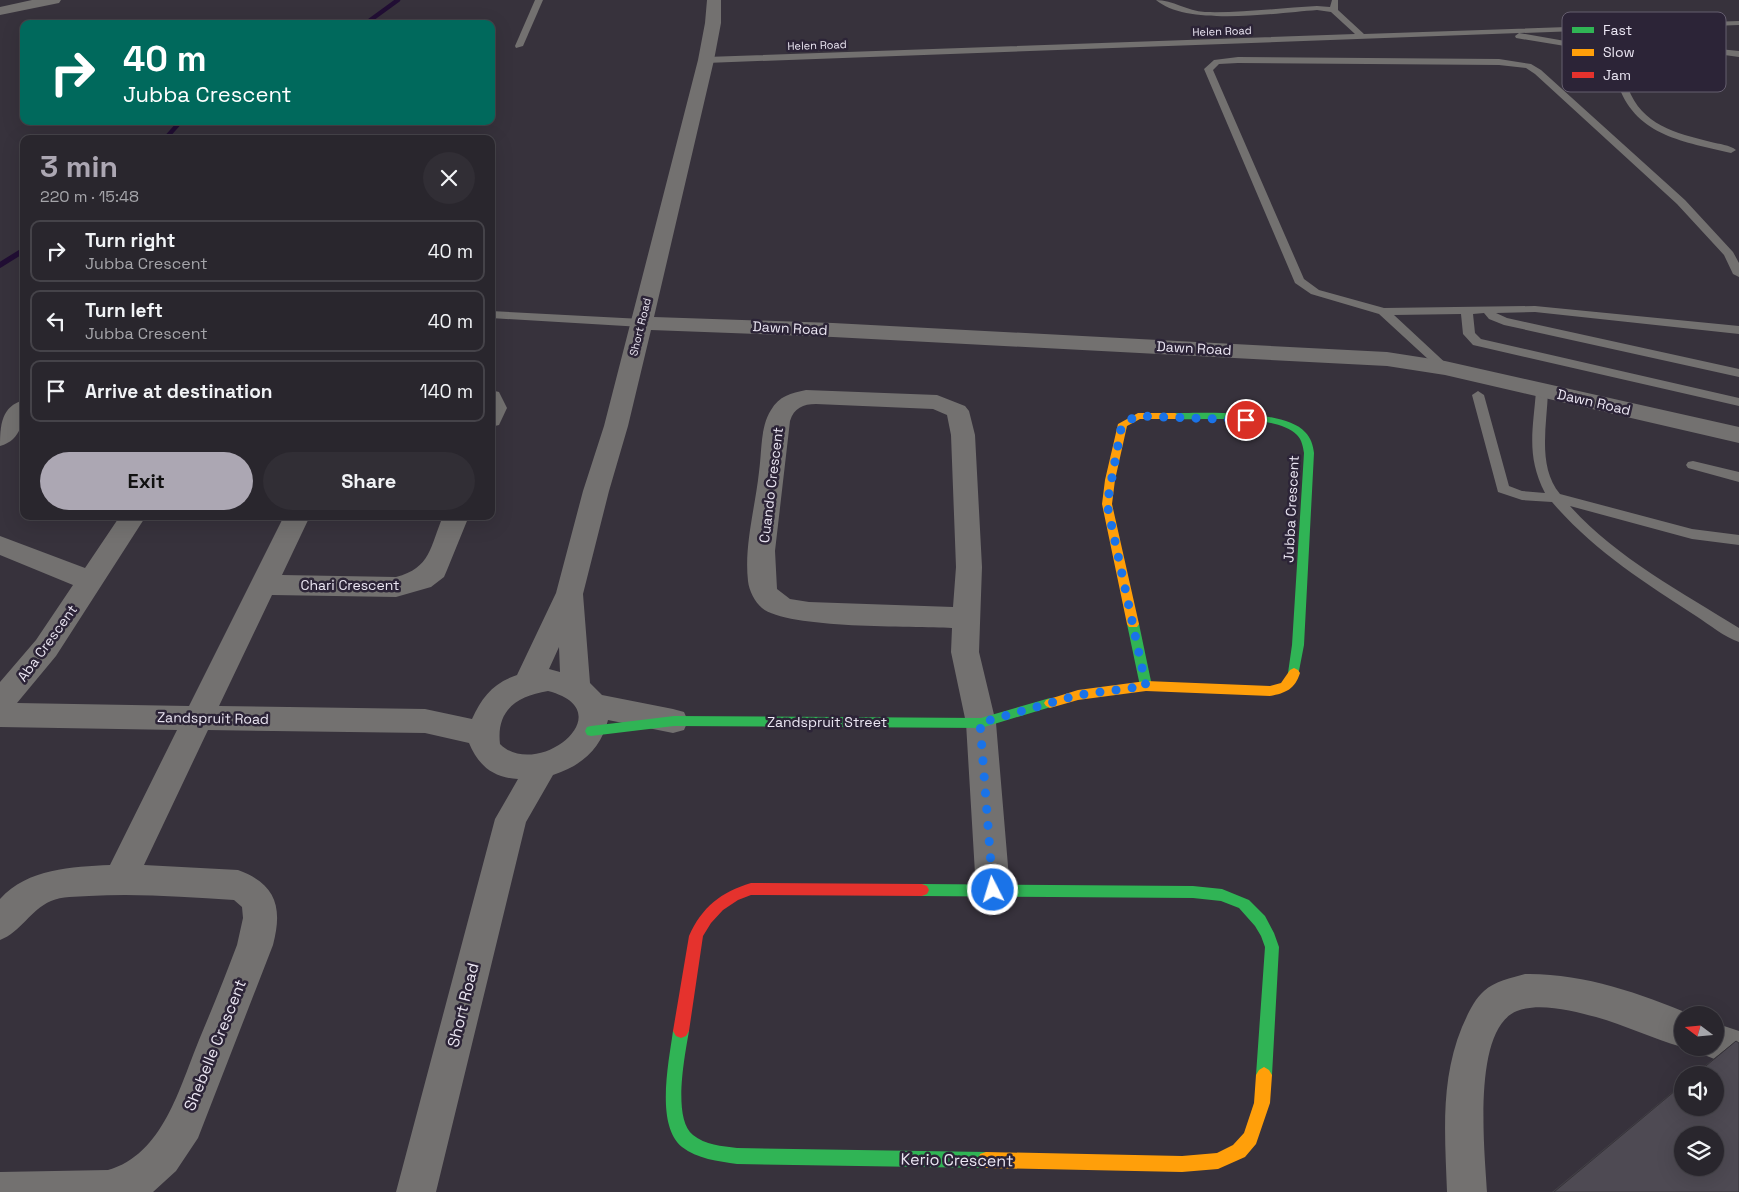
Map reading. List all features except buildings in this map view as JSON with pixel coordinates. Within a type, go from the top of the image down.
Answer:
[{"type":"street","points":[[0,10],[54,0]]},
{"type":"street","name":"Short Road","points":[[528,683],[570,593],[642,323],[706,60],[713,23],[714,0]]},
{"type":"street","name":"Dawn Road","points":[[642,323],[1358,356],[1401,360],[1445,368],[1739,436]]},
{"type":"street","name":"Cuando Crescent","points":[[966,618],[809,612],[779,605],[766,596],[761,579],[763,548],[780,414],[785,407],[807,396],[926,400],[950,406],[957,411],[964,435],[969,567],[965,652],[980,723]]},
{"type":"street","points":[[0,438],[20,412]]},
{"type":"street","name":"Jubba Crescent","points":[[980,723],[1078,695],[1146,686],[1270,691],[1283,689],[1290,684],[1294,674],[1298,645],[1309,453],[1306,440],[1292,426],[1263,420],[1150,416],[1138,416],[1123,424],[1111,472],[1107,504],[1146,686]]},
{"type":"street","name":"Aba Crescent","points":[[0,703],[46,648],[131,520]]},
{"type":"street","points":[[120,879],[295,520]]},
{"type":"street","name":"Chari Crescent","points":[[264,585],[381,587],[413,582],[434,570],[454,520]]},
{"type":"street","points":[[0,545],[91,581]]},
{"type":"street","name":"Short Road","points":[[570,593],[587,707]]},
{"type":"street","points":[[548,680],[563,681],[587,707],[584,743],[572,754],[541,768],[524,769],[507,765],[494,758],[485,747],[482,734],[485,720],[494,704],[509,692],[528,683],[548,680]]},
{"type":"street","name":"Zandspruit Road","points":[[425,720],[494,704]]},
{"type":"street","name":"Zandspruit Street","points":[[587,707],[674,721],[980,723]]},
{"type":"street","name":"Zandspruit Road","points":[[0,715],[425,720],[482,734]]},
{"type":"street","points":[[980,723],[993,890]]},
{"type":"street","name":"Short Road","points":[[507,765],[511,819]]},
{"type":"street","name":"Short Road","points":[[416,1192],[511,819],[541,768]]},
{"type":"street","name":"Shebelle Crescent","points":[[0,924],[19,902],[50,885],[120,879],[219,884],[245,888],[253,894],[262,912],[261,926],[255,945],[184,1124],[172,1146],[158,1164],[139,1178],[115,1189],[86,1192],[0,1192]]},
{"type":"street","name":"Kerio Crescent","points":[[751,889],[993,890],[1208,892],[1234,899],[1252,909],[1264,924],[1268,935],[1272,947],[1272,969],[1262,1103],[1250,1138],[1239,1151],[1218,1161],[1182,1164],[738,1156],[711,1152],[692,1144],[679,1132],[675,1118],[674,1092],[696,936],[704,919],[722,900],[738,892],[751,889]]},
{"type":"street","points":[[1467,1192],[1464,1097],[1468,1060],[1478,1032],[1500,1001],[1507,996],[1528,991],[1548,990],[1626,1008],[1674,1026]]},
{"type":"street","points":[[1724,1044],[1739,1050]]},
{"type":"lane","points":[[519,46],[538,0]]},
{"type":"lane","points":[[1160,0],[1183,10],[1204,14],[1318,8],[1334,10],[1363,37]]},
{"type":"lane","points":[[1334,10],[1335,0]]},
{"type":"lane","name":"Helen Road","points":[[1726,23],[1739,23]]},
{"type":"lane","name":"Helen Road","points":[[706,60],[1562,30]]},
{"type":"lane","points":[[1500,32],[1546,42],[1562,43]]},
{"type":"lane","points":[[1726,52],[1739,54]]},
{"type":"lane","points":[[1739,274],[1729,254],[1681,202],[1538,72],[1528,66],[1473,61],[1238,60],[1217,62],[1208,69],[1298,281],[1315,292],[1383,312],[1535,309],[1739,330]]},
{"type":"lane","points":[[1626,92],[1635,111],[1655,127],[1731,150]]},
{"type":"lane","points":[[1467,310],[1469,334],[1477,342],[1739,402]]},
{"type":"lane","points":[[1487,310],[1493,317],[1504,322],[1739,372]]},
{"type":"lane","points":[[1383,312],[1445,368]]},
{"type":"lane","points":[[495,314],[642,323]]},
{"type":"lane","points":[[1542,390],[1539,460],[1542,476],[1555,498],[1600,541],[1658,583],[1739,636]]},
{"type":"lane","points":[[1478,395],[1503,488],[1512,494],[1526,497],[1555,498],[1703,537],[1739,540]]},
{"type":"lane","points":[[1693,465],[1739,477]]},
{"type":"waterway","points":[[370,20],[398,0]]},
{"type":"waterway","points":[[169,135],[177,125]]},
{"type":"waterway","points":[[0,265],[20,252]]},
{"type":"traffic: fast","points":[[1175,416],[1222,416],[1276,421],[1300,432],[1305,439],[1309,453],[1298,645],[1294,673]]},
{"type":"traffic: fast","points":[[1133,624],[1146,686]]},
{"type":"traffic: fast","points":[[591,731],[674,721],[981,723],[1050,703]]},
{"type":"traffic: fast","points":[[922,890],[1193,892],[1222,895],[1244,904],[1260,921],[1272,947],[1264,1075]]},
{"type":"traffic: fast","points":[[681,1031],[674,1087],[675,1116],[683,1137],[701,1149],[737,1156],[986,1160]]},
{"type":"traffic: slow","points":[[1133,624],[1107,504],[1110,480],[1123,424],[1138,416],[1175,416]]},
{"type":"traffic: slow","points":[[1050,703],[1078,695],[1146,686],[1270,691],[1286,686],[1291,681],[1294,673]]},
{"type":"traffic: slow","points":[[986,1160],[1182,1164],[1218,1161],[1239,1151],[1250,1138],[1262,1103],[1264,1075]]},
{"type":"traffic: jam","points":[[751,889],[922,890]]},
{"type":"traffic: jam","points":[[681,1031],[696,936],[700,927],[718,905],[733,896],[751,889]]},
{"type":"route","points":[[993,890],[980,723],[1078,695],[1146,686],[1113,540],[1107,504],[1107,493],[1123,424],[1138,416],[1246,420]]}]
